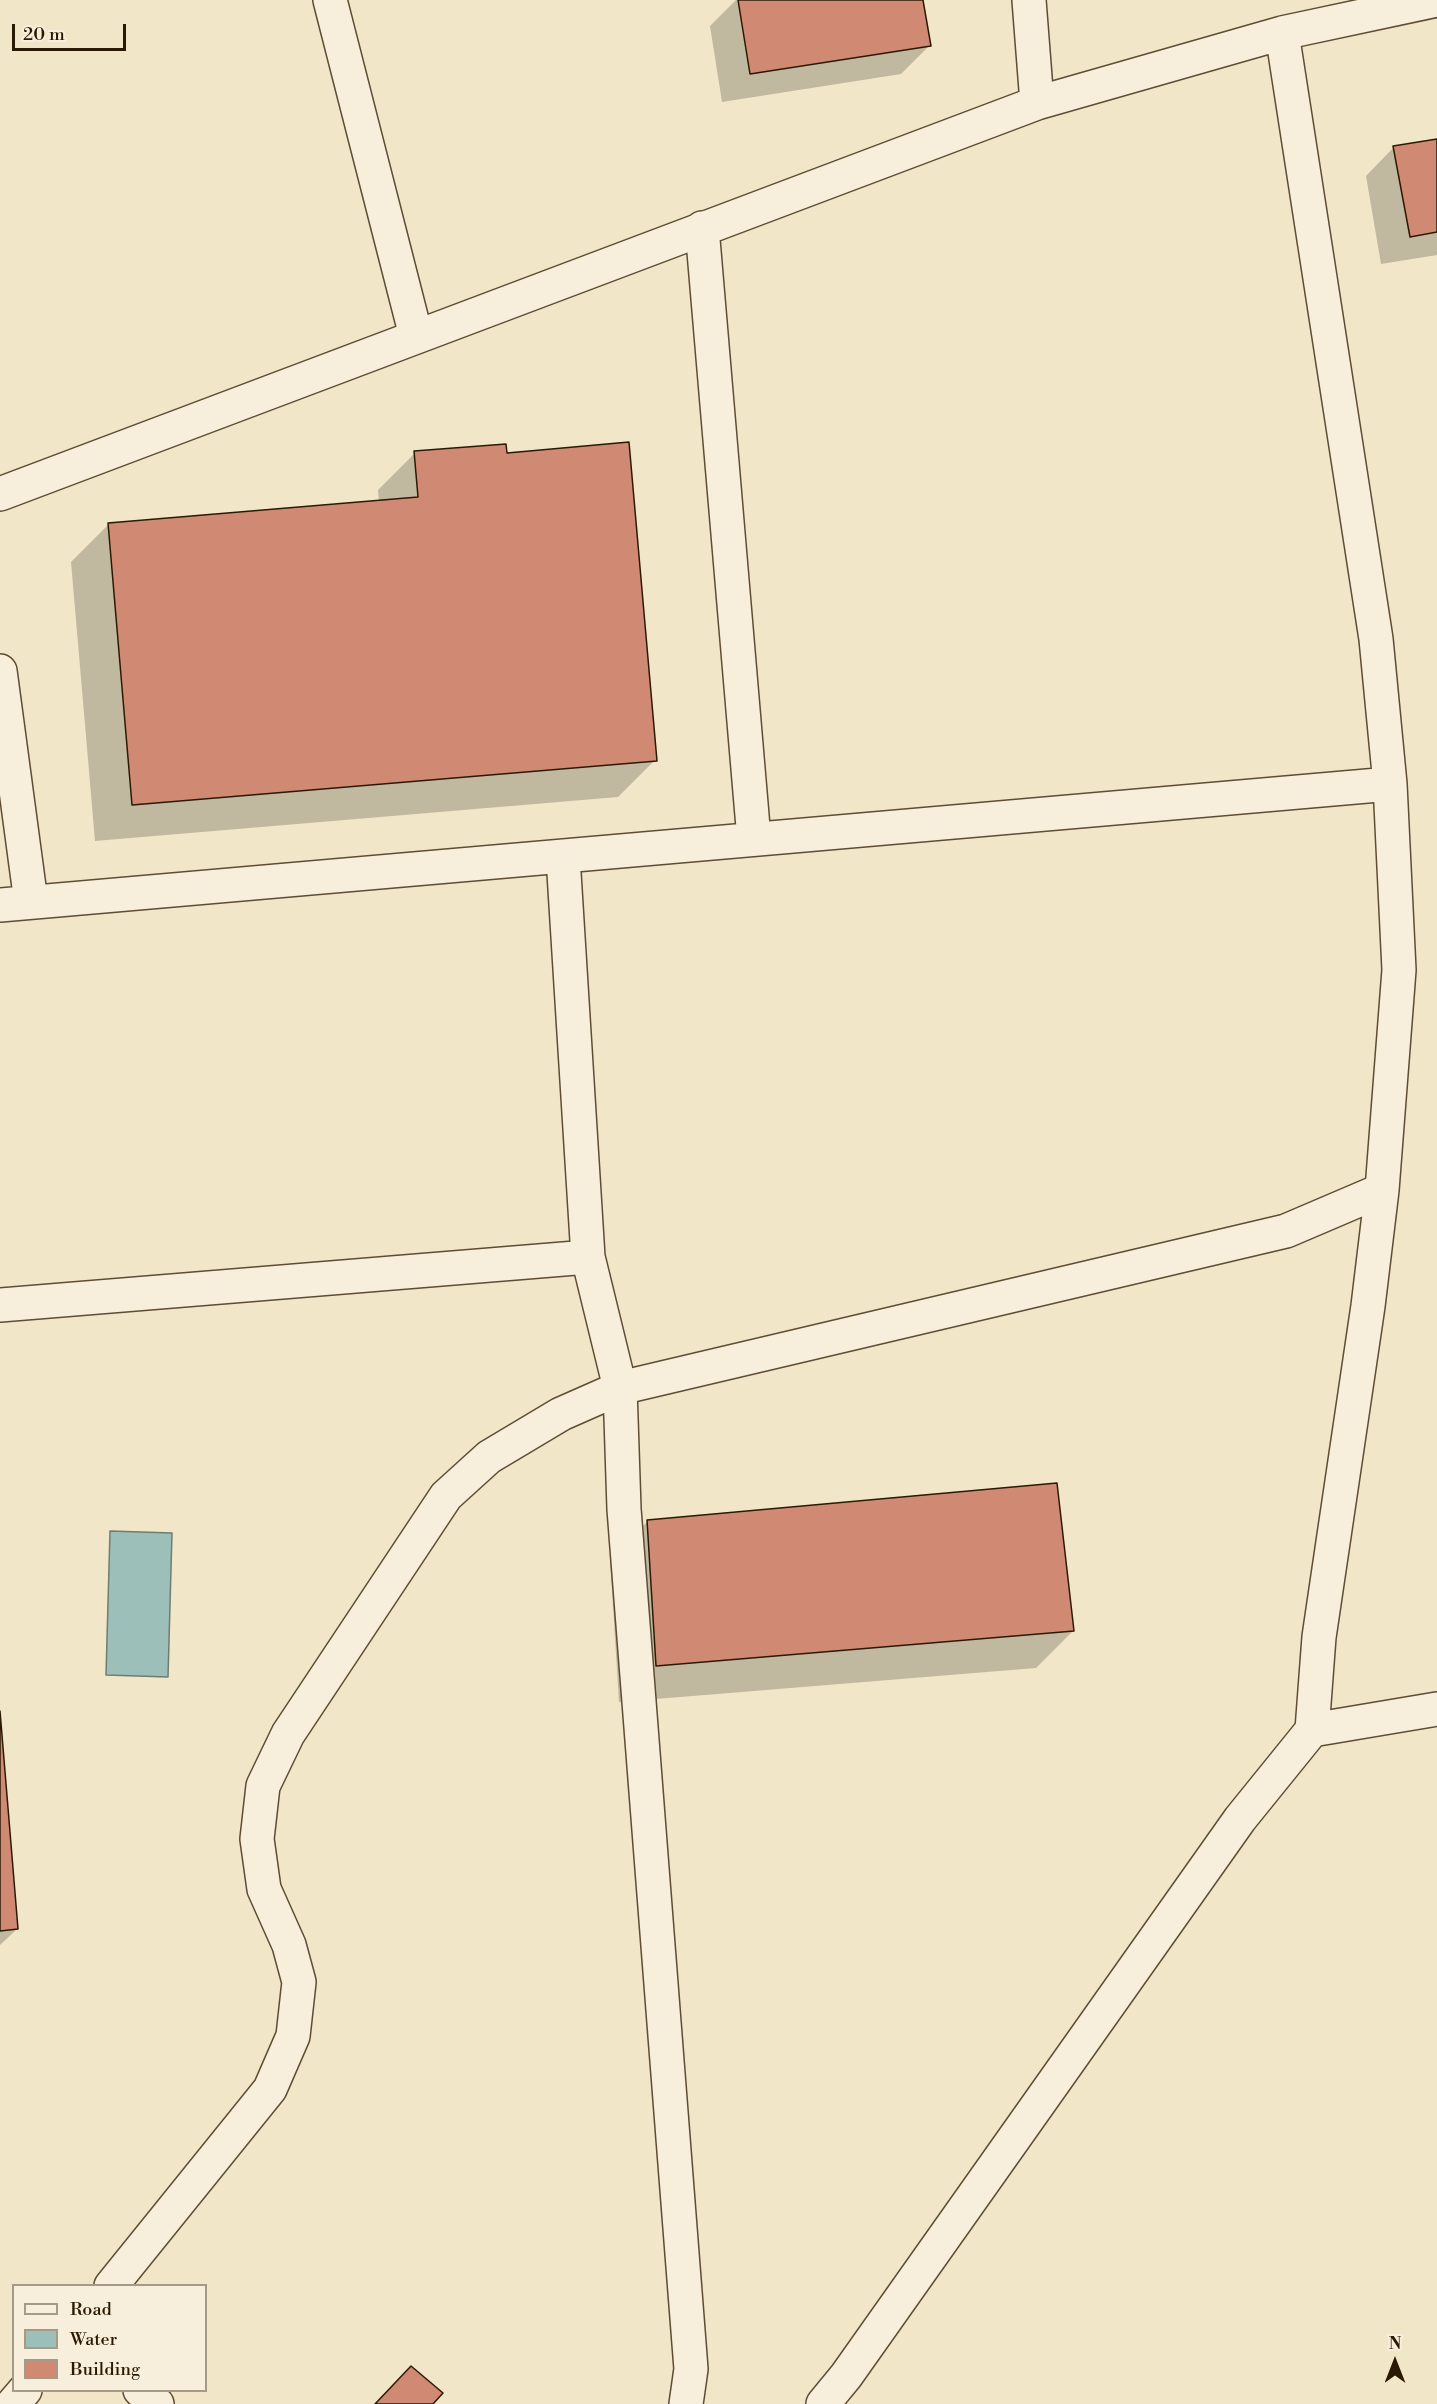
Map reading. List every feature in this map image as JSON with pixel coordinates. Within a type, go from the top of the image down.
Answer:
[{"type":"lane","points":[[330,0],[416,336]]},
{"type":"lane","points":[[1029,0],[1037,103]]},
{"type":"lane","points":[[0,494],[1037,103],[1282,33],[1437,0]]},
{"type":"lane","points":[[824,2404],[860,2357],[1240,1819],[1312,1730],[1319,1636],[1368,1306],[1382,1190],[1399,970],[1390,784],[1376,639],[1282,33]]},
{"type":"lane","points":[[702,228],[754,839]]},
{"type":"lane","points":[[0,671],[15,904],[1390,784]]},
{"type":"lane","points":[[563,857],[588,1257],[620,1388],[624,1509],[691,2369],[686,2404]]},
{"type":"lane","points":[[113,2284],[270,2089],[293,2036],[299,1982],[289,1945],[264,1889],[257,1839],[263,1786],[288,1734],[446,1496],[489,1457],[561,1414],[620,1388],[1286,1231],[1382,1190]]},
{"type":"lane","points":[[0,1305],[588,1257]]},
{"type":"lane","points":[[1312,1730],[1437,1709]]},
{"type":"lane","points":[[13,2404],[24,2392]]},
{"type":"lane","points":[[141,2392],[157,2404]]},
{"type":"water","points":[[110,1531],[172,1533],[168,1677],[106,1675]]},
{"type":"building","points":[[738,0],[923,0],[931,46],[750,74]]},
{"type":"building","points":[[1437,139],[1437,232],[1410,237],[1393,146]]},
{"type":"building","points":[[629,442],[657,761],[132,805],[108,523],[418,497],[414,451],[506,444],[507,453]]},
{"type":"building","points":[[1057,1483],[1074,1631],[656,1666],[647,1520]]},
{"type":"building","points":[[0,1711],[18,1929],[0,1931]]},
{"type":"building","points":[[411,2366],[443,2393],[433,2404],[375,2404]]}]
